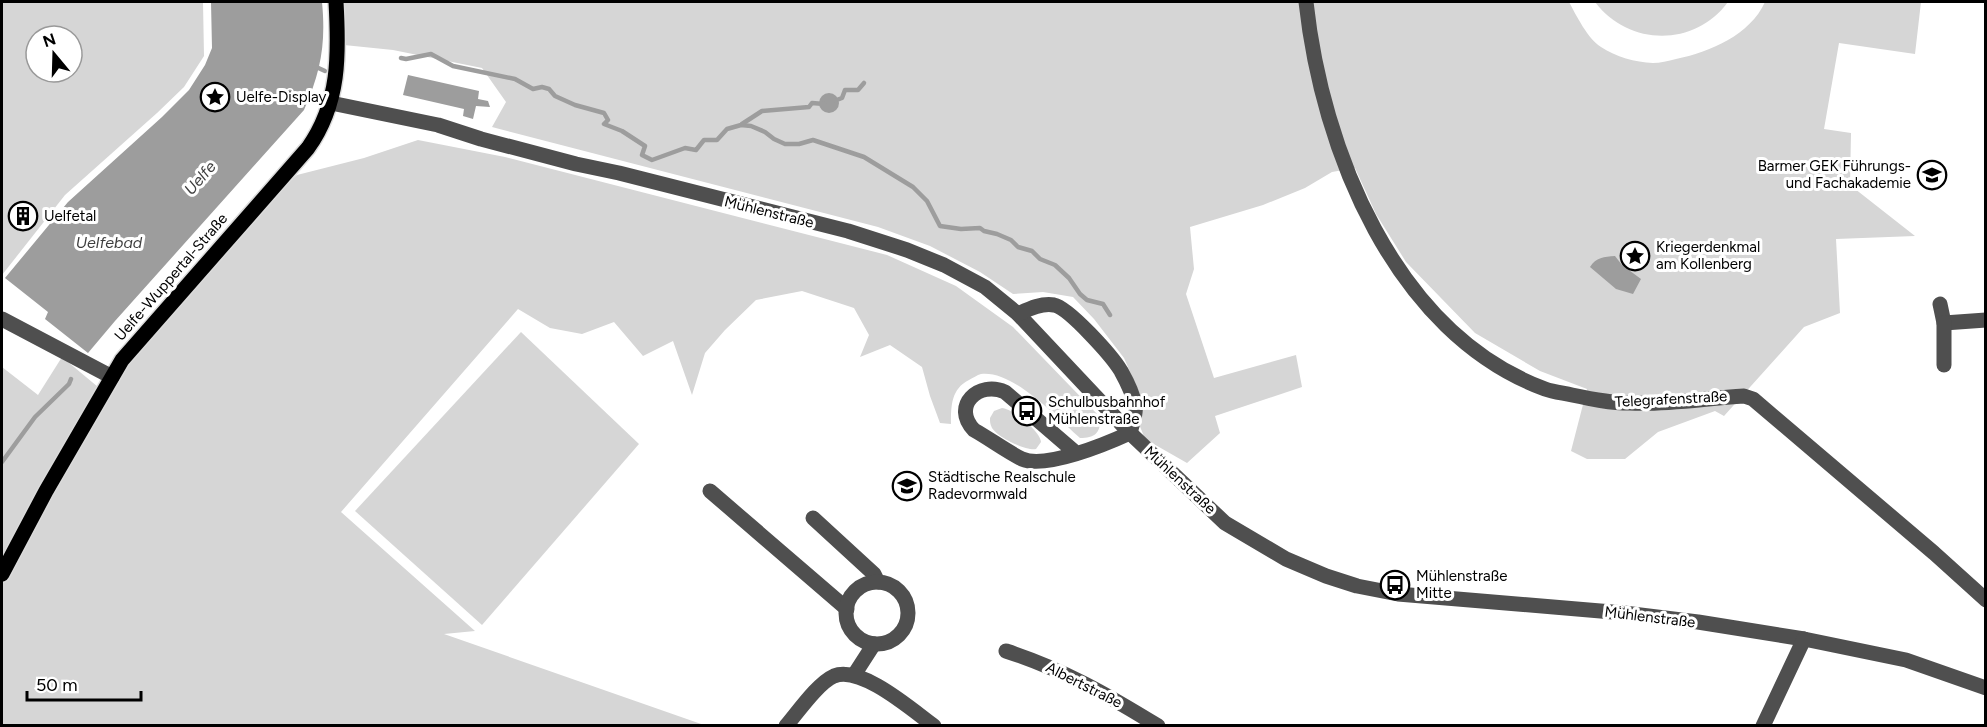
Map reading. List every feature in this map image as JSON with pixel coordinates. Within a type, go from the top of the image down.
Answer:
[{"type":"main road","name":"Uelfe-Wuppertal-Straße","points":[[2,574],[46,490],[122,360],[308,148],[319,132],[331,103],[338,65],[336,2]]},
{"type":"street","name":"Telegrafenstraße","points":[[1306,2],[1317,70],[1325,100],[1345,164],[1362,207],[1387,250],[1423,301],[1465,342],[1511,373],[1546,390],[1585,398],[1632,404],[1744,396],[1753,399],[1986,600]]},
{"type":"street","name":"Mühlenstraße","points":[[331,103],[438,125],[481,139],[848,231],[897,246],[944,265],[985,287],[1018,314],[1130,433],[1225,523],[1286,559],[1326,576],[1357,586],[1398,594],[1635,614],[1804,639],[1906,660],[1986,688]]},
{"type":"street","points":[[1940,303],[1944,323],[1944,365]]},
{"type":"street","points":[[1018,314],[1038,306],[1055,305],[1068,314],[1096,341],[1120,370],[1135,405],[1135,417],[1130,433],[1076,453],[1037,463],[1023,459],[974,430],[968,423],[964,409],[969,399],[979,391],[994,387],[1005,392],[1076,453]]},
{"type":"street","points":[[2,319],[112,377]]},
{"type":"street","points":[[1944,323],[1986,320]]},
{"type":"street","points":[[710,491],[847,609]]},
{"type":"street","points":[[813,518],[874,574],[878,582]]},
{"type":"street","points":[[878,582],[891,585],[900,591],[907,604],[909,615],[905,627],[897,637],[885,644],[864,642],[854,634],[848,624],[847,609],[851,597],[858,589],[878,582]]},
{"type":"street","points":[[1763,726],[1804,639]]},
{"type":"street","points":[[854,675],[874,644]]},
{"type":"street","name":"Albertstraße","points":[[1006,651],[1037,661],[1084,682],[1158,726]]},
{"type":"street","points":[[786,726],[825,682],[834,676],[844,674],[854,675],[876,685],[934,726]]},
{"type":"shaded area","points":[[2,2],[203,2],[204,56],[184,87],[65,195],[2,275]]},
{"type":"shaded area","points":[[342,2],[1569,2],[1587,33],[1601,47],[1626,58],[1653,63],[1689,56],[1728,40],[1750,24],[1765,2],[1921,2],[1915,54],[1839,43],[1824,129],[1851,133],[1850,185],[1915,236],[1836,239],[1840,313],[1804,327],[1724,416],[1715,411],[1658,432],[1625,459],[1587,459],[1571,451],[1587,389],[1540,371],[1475,333],[1406,262],[1376,214],[1355,168],[1332,172],[1305,188],[1263,205],[1190,227],[1194,269],[1186,294],[1214,378],[1296,355],[1302,387],[1215,416],[1220,433],[1187,463],[1145,439],[1139,424],[1141,397],[1124,358],[1094,319],[1073,297],[1043,292],[1013,294],[980,272],[930,246],[878,227],[492,127],[506,102],[482,68],[393,50],[344,45]]},
{"type":"shaded area","points":[[1595,2],[1728,2],[1714,17],[1698,27],[1680,34],[1662,36],[1643,34],[1625,27],[1609,17]]},
{"type":"shaded area","points":[[418,140],[505,157],[887,255],[956,286],[1013,327],[1100,417],[1100,427],[1094,435],[1080,438],[1021,387],[994,375],[981,374],[963,384],[955,393],[951,424],[940,423],[922,367],[890,345],[860,357],[869,335],[854,308],[802,291],[756,300],[705,353],[692,395],[673,341],[643,356],[614,322],[582,334],[550,328],[518,309],[341,512],[475,631],[444,634],[704,725],[2,726],[2,574],[112,377],[251,213],[297,175],[364,158]]},
{"type":"shaded area","points":[[521,332],[639,444],[482,625],[355,511]]},
{"type":"shaded area","points":[[62,357],[98,387],[2,566],[2,367],[38,395]]},
{"type":"shaded area","points":[[1002,408],[1019,416],[1036,432],[1041,442],[1036,449],[1019,446],[995,432],[990,418],[994,411]]},
{"type":"water","name":"Uelfebad","points":[[211,2],[322,2],[323,44],[315,83],[304,110],[88,353],[45,319],[48,312],[5,278],[68,202],[189,90],[205,65],[212,48]]},
{"type":"water","points":[[408,75],[479,91],[478,99],[488,101],[490,107],[476,106],[473,119],[463,116],[464,109],[403,95]]},
{"type":"water","points":[[829,93],[836,96],[839,103],[836,110],[829,113],[822,110],[819,103],[822,96]]},
{"type":"water","points":[[1615,256],[1622,265],[1641,279],[1633,294],[1616,289],[1590,267],[1598,259]]},
{"type":"waterway","points":[[401,58],[431,54],[453,66],[515,79],[533,89],[542,87],[549,89],[555,96],[575,105],[604,113],[608,120],[604,124],[622,131],[645,146],[642,155],[652,160],[685,148],[696,150],[704,140],[717,140],[727,129],[741,125],[751,126],[765,132],[785,144],[799,144],[813,140],[864,157],[913,187],[927,201],[940,226],[961,229],[980,228],[1011,240],[1018,247],[1032,251],[1040,259],[1055,265],[1069,278],[1080,294],[1087,300],[1103,304],[1110,315]]},
{"type":"waterway","points":[[314,66],[325,71]]},
{"type":"waterway","points":[[834,101],[842,98],[845,90],[858,90],[864,83]]},
{"type":"waterway","points":[[742,124],[762,111],[809,107],[812,103],[824,104]]},
{"type":"waterway","name":"Uelfe","points":[[2,462],[35,417],[69,384],[71,379]]},
{"type":"place","name":"Uelfe-Display","points":[[215,97]]},
{"type":"place","name":"Barmer GEK Führungs- und Fachakademie","points":[[1932,175]]},
{"type":"place","name":"Uelfetal","points":[[23,216]]},
{"type":"place","name":"Kriegerdenkmal am Kollenberg","points":[[1635,256]]},
{"type":"place","name":"Schulbusbahnhof Mühlenstraße","points":[[1027,411]]},
{"type":"place","name":"Städtische Realschule Radevormwald","points":[[907,486]]},
{"type":"place","name":"Mühlenstraße Mitte","points":[[1395,585]]}]
